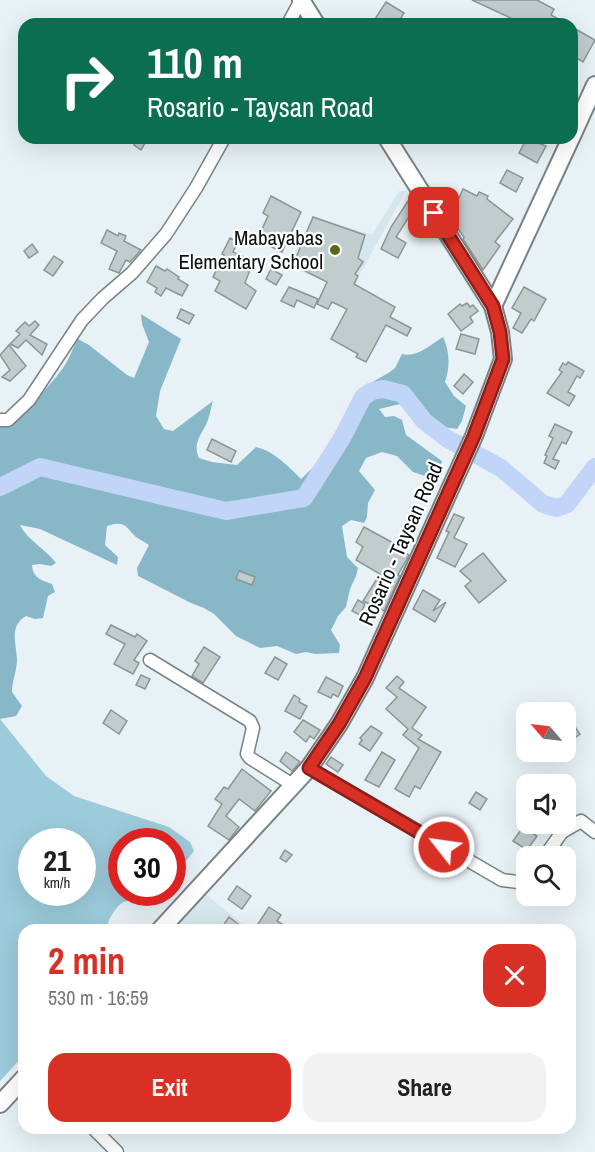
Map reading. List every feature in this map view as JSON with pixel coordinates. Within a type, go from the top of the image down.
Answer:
[{"type":"main road","points":[[301,0],[312,18]]},
{"type":"main road","points":[[578,122],[595,85]]},
{"type":"main road","name":"Rosario - Taysan Road","points":[[166,924],[309,768],[339,724],[365,678],[474,436],[503,359],[500,332],[493,306],[391,144]]},
{"type":"main road","points":[[493,306],[568,144]]},
{"type":"main road","points":[[0,1104],[18,1084]]},
{"type":"street","points":[[291,18],[301,0]]},
{"type":"street","points":[[0,420],[8,420],[29,400],[82,320],[132,273],[166,234],[221,144]]},
{"type":"street","points":[[150,660],[250,721],[254,728],[247,754],[250,759],[293,785]]},
{"type":"street","points":[[309,768],[502,880],[516,882]]},
{"type":"street","points":[[552,846],[562,832],[581,822],[595,832]]},
{"type":"street","points":[[99,1134],[117,1152]]},
{"type":"shaded area","name":"Mabayabas Elementary School","points":[[399,191],[406,191],[350,292],[288,266],[313,216],[372,235]]},
{"type":"shaded area","points":[[141,314],[181,339],[160,391],[156,416],[164,429],[173,431],[213,401],[208,420],[197,443],[199,458],[237,465],[256,447],[275,455],[301,479],[323,458],[362,388],[395,368],[402,354],[418,352],[443,337],[448,360],[445,382],[454,396],[466,406],[462,421],[457,429],[454,429],[437,424],[416,408],[408,405],[379,409],[385,417],[394,416],[402,420],[406,435],[442,461],[437,480],[413,472],[397,456],[382,452],[366,458],[359,471],[375,490],[368,503],[364,523],[351,520],[342,526],[347,557],[358,568],[346,607],[331,630],[340,645],[339,653],[296,654],[277,646],[260,648],[236,636],[214,614],[138,576],[137,568],[149,545],[121,524],[107,526],[105,545],[118,557],[117,565],[40,529],[20,525],[23,531],[56,563],[51,566],[32,565],[36,576],[52,584],[55,592],[48,596],[43,618],[35,619],[26,616],[17,625],[15,635],[17,663],[12,692],[22,706],[16,716],[0,719],[0,426],[26,409],[45,390],[65,365],[78,339],[134,378],[149,342]]},
{"type":"shaded area","points":[[0,719],[46,776],[74,796],[170,828],[108,828],[108,906],[119,906],[108,924],[18,924],[18,1062],[0,1081]]},
{"type":"shaded area","points":[[186,839],[194,851],[186,861]]},
{"type":"shaded area","points":[[204,893],[243,924],[176,924]]},
{"type":"building","points":[[472,0],[537,0],[554,9],[551,15],[556,18],[511,18]]},
{"type":"building","points":[[386,2],[404,13],[401,18],[376,18]]},
{"type":"building","points":[[578,30],[595,40],[583,62],[578,59]]},
{"type":"building","points":[[135,144],[144,144],[141,150]]},
{"type":"building","points":[[524,144],[546,146],[537,163],[519,153]]},
{"type":"building","points":[[507,170],[523,178],[516,192],[500,183]]},
{"type":"building","points":[[463,189],[477,196],[479,192],[488,196],[487,199],[513,219],[495,242],[500,246],[483,270],[452,221],[456,214],[440,203],[448,191],[459,198]]},
{"type":"building","points":[[271,196],[301,212],[282,252],[257,240],[268,216],[263,213]]},
{"type":"building","points":[[408,201],[416,206],[396,237],[406,243],[398,258],[381,249],[391,227]]},
{"type":"building","points":[[313,217],[365,235],[358,258],[363,262],[355,274],[358,276],[354,284],[395,307],[390,317],[411,328],[407,336],[386,325],[366,362],[356,357],[358,354],[331,339],[347,309],[332,302],[328,309],[317,304],[327,282],[293,265]]},
{"type":"building","points":[[107,230],[118,236],[119,233],[126,236],[124,241],[141,250],[130,262],[126,260],[119,273],[109,269],[117,251],[101,243]]},
{"type":"building","points":[[230,238],[238,242],[233,252],[246,258],[243,264],[251,267],[245,283],[256,291],[246,309],[215,291],[220,281],[213,277]]},
{"type":"building","points":[[32,244],[38,252],[29,258],[24,251]]},
{"type":"building","points":[[54,256],[63,262],[53,276],[44,270]]},
{"type":"building","points":[[156,266],[165,271],[167,269],[188,285],[182,296],[166,288],[161,296],[155,292],[157,288],[147,282]]},
{"type":"building","points":[[271,269],[282,275],[276,285],[266,279]]},
{"type":"building","points":[[289,287],[318,299],[314,308],[297,300],[294,307],[281,301]]},
{"type":"building","points":[[524,287],[546,299],[534,321],[531,319],[522,333],[513,328],[521,313],[512,308]]},
{"type":"building","points":[[467,303],[470,307],[473,305],[478,311],[470,317],[473,322],[461,331],[448,314],[460,304],[462,306]]},
{"type":"building","points":[[181,309],[194,315],[189,324],[177,318]]},
{"type":"building","points":[[35,321],[39,325],[30,335],[47,344],[42,355],[26,340],[18,348],[10,344],[20,334],[16,331],[25,322],[29,326]]},
{"type":"building","points":[[461,334],[479,339],[475,354],[456,349]]},
{"type":"building","points":[[9,345],[26,366],[10,381],[2,377],[10,370],[0,355]]},
{"type":"building","points":[[568,362],[584,371],[580,378],[577,376],[568,392],[575,396],[569,406],[547,393],[562,372],[559,370],[563,363],[566,365]]},
{"type":"building","points":[[464,374],[473,382],[463,394],[454,386]]},
{"type":"building","points":[[555,424],[572,432],[566,444],[562,442],[553,459],[559,461],[555,469],[544,463],[553,438],[549,436]]},
{"type":"building","points":[[212,439],[236,451],[231,462],[207,450]]},
{"type":"building","points":[[454,514],[464,518],[454,538],[467,544],[455,567],[437,558],[449,532],[446,531]]},
{"type":"building","points":[[364,527],[397,545],[395,547],[409,555],[398,575],[400,576],[384,611],[363,601],[380,574],[356,560],[363,547],[356,542]]},
{"type":"building","points":[[483,553],[506,581],[479,603],[465,586],[471,581],[460,571]]},
{"type":"building","points":[[239,571],[255,577],[252,585],[236,579]]},
{"type":"building","points":[[423,590],[440,600],[433,611],[446,602],[435,622],[413,609]]},
{"type":"building","points":[[358,600],[365,604],[360,615],[352,611]]},
{"type":"building","points":[[111,625],[135,637],[137,634],[147,641],[134,660],[139,663],[133,674],[114,664],[125,644],[106,634]]},
{"type":"building","points":[[204,647],[220,657],[203,683],[192,676],[199,664],[195,661]]},
{"type":"building","points":[[275,657],[287,664],[278,680],[265,673]]},
{"type":"building","points":[[141,675],[150,679],[145,689],[136,685]]},
{"type":"building","points":[[397,676],[404,682],[399,688],[426,707],[412,728],[422,735],[418,739],[441,752],[420,789],[415,786],[409,797],[395,789],[419,748],[403,735],[408,729],[386,709],[397,697],[386,688]]},
{"type":"building","points":[[326,677],[343,686],[338,697],[333,694],[331,698],[318,692]]},
{"type":"building","points":[[294,695],[300,699],[299,702],[307,706],[300,719],[285,711]]},
{"type":"building","points":[[111,710],[127,721],[119,734],[103,723]]},
{"type":"building","points":[[303,720],[320,730],[314,739],[310,736],[306,742],[294,732]]},
{"type":"building","points":[[371,726],[382,733],[370,751],[359,744],[362,740],[360,738]]},
{"type":"building","points":[[286,752],[300,762],[292,771],[280,761]]},
{"type":"building","points":[[382,752],[395,760],[379,787],[365,780]]},
{"type":"building","points":[[331,757],[343,765],[338,772],[326,764]]},
{"type":"building","points":[[242,769],[271,791],[255,811],[239,799],[226,816],[239,827],[229,840],[208,826],[222,804],[215,799],[224,787],[228,789]]},
{"type":"building","points":[[476,792],[487,799],[480,810],[469,803]]},
{"type":"building","points":[[518,834],[537,836],[530,846],[521,846],[513,841]]},
{"type":"building","points":[[285,850],[292,855],[286,862],[280,858]]},
{"type":"building","points":[[237,886],[251,896],[242,909],[228,899]]},
{"type":"building","points":[[269,907],[281,915],[277,921],[282,924],[258,924]]},
{"type":"building","points":[[229,917],[238,924],[224,924]]},
{"type":"waterway","points":[[0,487],[40,467],[226,511],[304,498],[342,438],[363,397],[372,391],[383,389],[403,394],[424,421],[446,438],[501,468],[543,504],[557,508],[567,504],[595,467]]},
{"type":"place","name":"Mabayabas Elementary School","points":[[335,250]]},
{"type":"route","points":[[434,213],[493,306],[500,332],[503,359],[474,436],[365,678],[339,724],[309,768],[444,847]]}]
